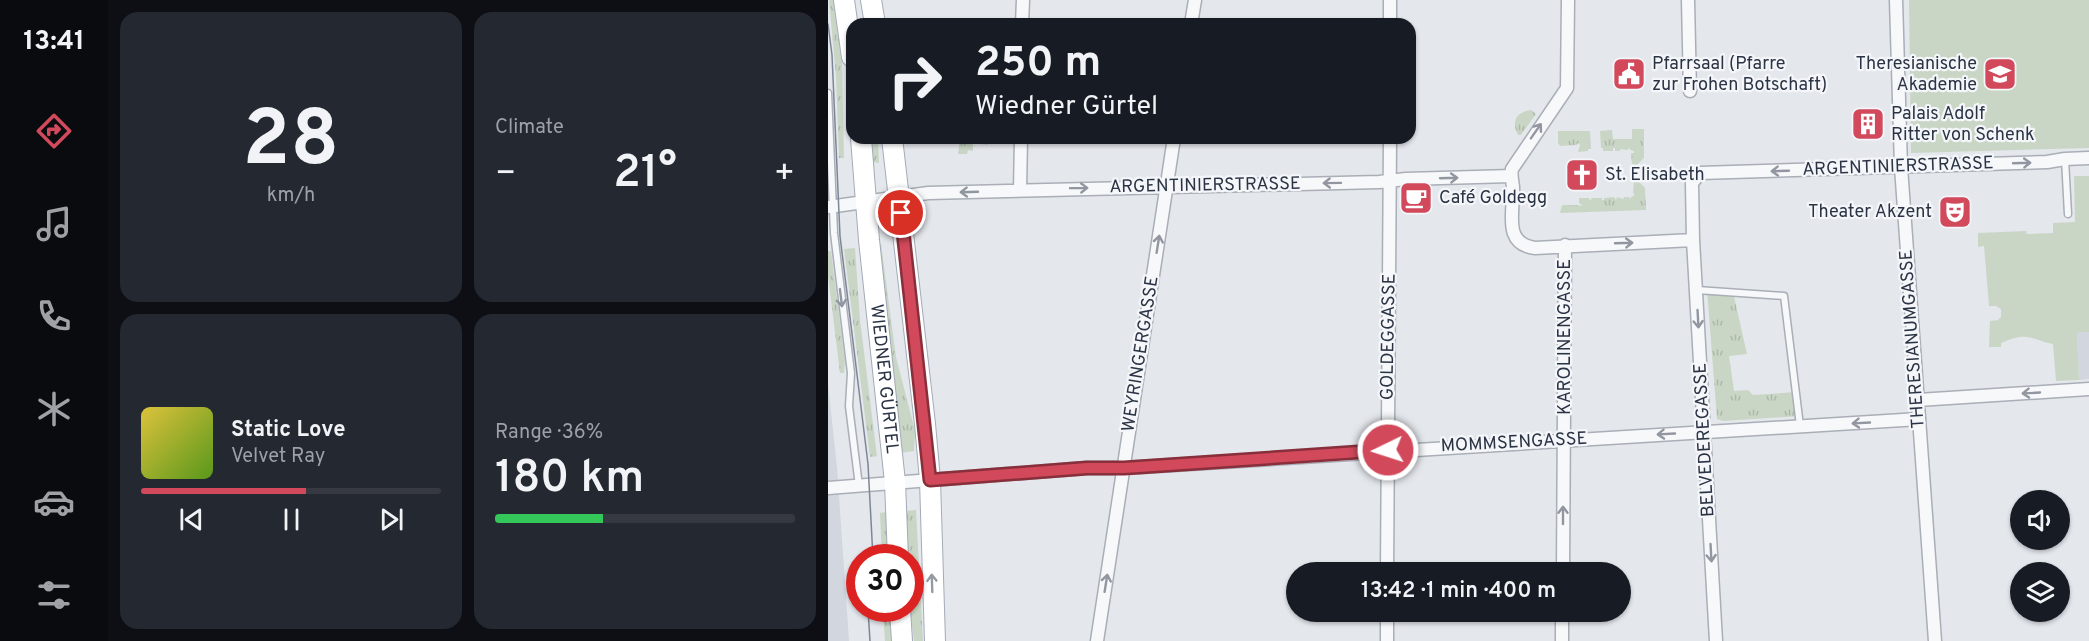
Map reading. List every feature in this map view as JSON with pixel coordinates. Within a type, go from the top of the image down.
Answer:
[{"type":"main road","points":[[844,0],[847,18]]},
{"type":"main road","points":[[853,0],[854,18]]},
{"type":"main road","points":[[871,0],[874,18]]},
{"type":"main road","points":[[879,0],[880,18]]},
{"type":"main road","name":"WIEDNER GÜRTEL","points":[[861,144],[895,482],[897,544]]},
{"type":"main road","name":"WIEDNER GÜRTEL","points":[[893,144],[930,480],[935,641]]},
{"type":"main road","points":[[901,622],[902,641]]},
{"type":"street","points":[[1022,18],[1023,0]]},
{"type":"street","points":[[1192,18],[1195,0]]},
{"type":"street","points":[[1390,0],[1390,18]]},
{"type":"street","points":[[1568,0],[1567,88],[1514,162],[1511,176],[1514,188],[1512,229],[1515,237],[1522,244],[1531,247],[1693,240]]},
{"type":"street","points":[[1688,0],[1690,91]]},
{"type":"street","name":"THERESIANUMGASSE","points":[[1896,0],[1901,167],[1935,641]]},
{"type":"street","points":[[1020,190],[1021,144]]},
{"type":"street","name":"WEYRINGERGASSE","points":[[1097,641],[1173,144]]},
{"type":"street","name":"GOLDEGGASSE","points":[[1387,562],[1390,144]]},
{"type":"street","name":"ARGENTINIERSTRASSE","points":[[1706,173],[2047,162],[2089,158]]},
{"type":"street","name":"BELVEDEREGASSE","points":[[1706,173],[1698,174],[1692,183],[1693,240],[1716,641]]},
{"type":"street","name":"ARGENTINIERSTRASSE","points":[[899,196],[1020,190],[1511,176]]},
{"type":"street","points":[[830,207],[899,196]]},
{"type":"street","name":"KAROLINENGASSE","points":[[1563,562],[1565,246]]},
{"type":"street","points":[[1918,400],[2089,390]]},
{"type":"street","name":"MOMMSENGASSE","points":[[828,488],[1087,468],[1124,468],[1919,419]]},
{"type":"street","points":[[1386,641],[1387,622]]},
{"type":"street","points":[[1562,622],[1562,641]]},
{"type":"lane","points":[[828,93],[830,207],[851,373],[849,406],[859,486]]},
{"type":"lane","points":[[2065,159],[2068,214]]},
{"type":"lane","points":[[1697,290],[1784,296],[1800,426]]},
{"type":"shaded area","points":[[2089,332],[2089,379],[2079,380],[2077,333]]},
{"type":"shaded area","points":[[828,384],[837,467],[849,641],[828,641]]},
{"type":"green space","points":[[829,0],[836,0],[842,60],[844,158],[839,158],[836,76]]},
{"type":"green space","name":"Theresianische Akademie","points":[[1909,0],[2089,0],[2089,148],[1911,153]]},
{"type":"green space","points":[[1531,110],[1536,114],[1521,135],[1518,135],[1515,126],[1516,118]]},
{"type":"green space","points":[[1632,129],[1644,129],[1644,158],[1637,165],[1632,164],[1631,153],[1634,151],[1630,148],[1615,151],[1613,148],[1613,151],[1603,151],[1600,131],[1612,130],[1613,139],[1632,139]]},
{"type":"green space","points":[[1558,131],[1590,131],[1591,149],[1578,152],[1580,145],[1578,143],[1560,146]]},
{"type":"green space","points":[[872,144],[878,144],[879,163],[873,162]]},
{"type":"green space","points":[[959,144],[973,144],[973,151],[968,150],[967,154],[958,154]]},
{"type":"green space","points":[[2074,176],[2089,176],[2089,332],[2077,333],[2079,380],[2056,381],[2053,344],[2034,338],[2017,337],[2001,343],[2001,347],[1989,347],[1990,321],[2001,317],[2001,309],[1989,306],[1984,246],[1978,247],[1978,233],[2026,231],[2027,234],[2053,233],[2053,223],[2075,222]]},
{"type":"green space","points":[[1634,181],[1638,181],[1645,188],[1646,210],[1560,213],[1562,205],[1582,205],[1579,203],[1579,198],[1589,198],[1590,201],[1592,198],[1604,200],[1604,198],[1614,197],[1616,200],[1617,197],[1623,199],[1629,197],[1631,199],[1635,195],[1633,193]]},
{"type":"green space","points":[[881,244],[896,357],[915,431],[914,451],[900,453],[875,245]]},
{"type":"green space","points":[[855,248],[860,320],[877,456],[870,457],[844,249]]},
{"type":"green space","points":[[828,251],[831,251],[845,361],[844,373],[840,373],[828,275]]},
{"type":"green space","points":[[1707,290],[1733,292],[1747,354],[1729,356],[1734,391],[1748,390],[1753,395],[1797,392],[1800,416],[1723,421],[1717,419]]},
{"type":"green space","points":[[916,510],[918,544],[907,544],[906,511]]},
{"type":"green space","points":[[886,512],[887,544],[881,544],[880,513]]},
{"type":"green space","points":[[884,622],[890,622],[891,641],[885,641]]},
{"type":"green space","points":[[912,622],[922,622],[923,641],[914,641]]},
{"type":"tram line","points":[[828,24],[832,55],[840,236],[868,464],[872,544]]},
{"type":"tram line","points":[[869,622],[870,641]]},
{"type":"place","name":"Pfarrsaal (Pfarre zur Frohen Botschaft)","points":[[1629,74]]},
{"type":"place","name":"Theresianische Akademie","points":[[2000,74]]},
{"type":"place","name":"Palais Adolf Ritter von Schenk","points":[[1868,124]]},
{"type":"place","name":"St. Elisabeth","points":[[1582,175]]},
{"type":"place","name":"Café Goldegg","points":[[1416,198]]},
{"type":"place","name":"Theater Akzent","points":[[1955,212]]},
{"type":"route","points":[[901,213],[930,480],[1388,450]]}]
